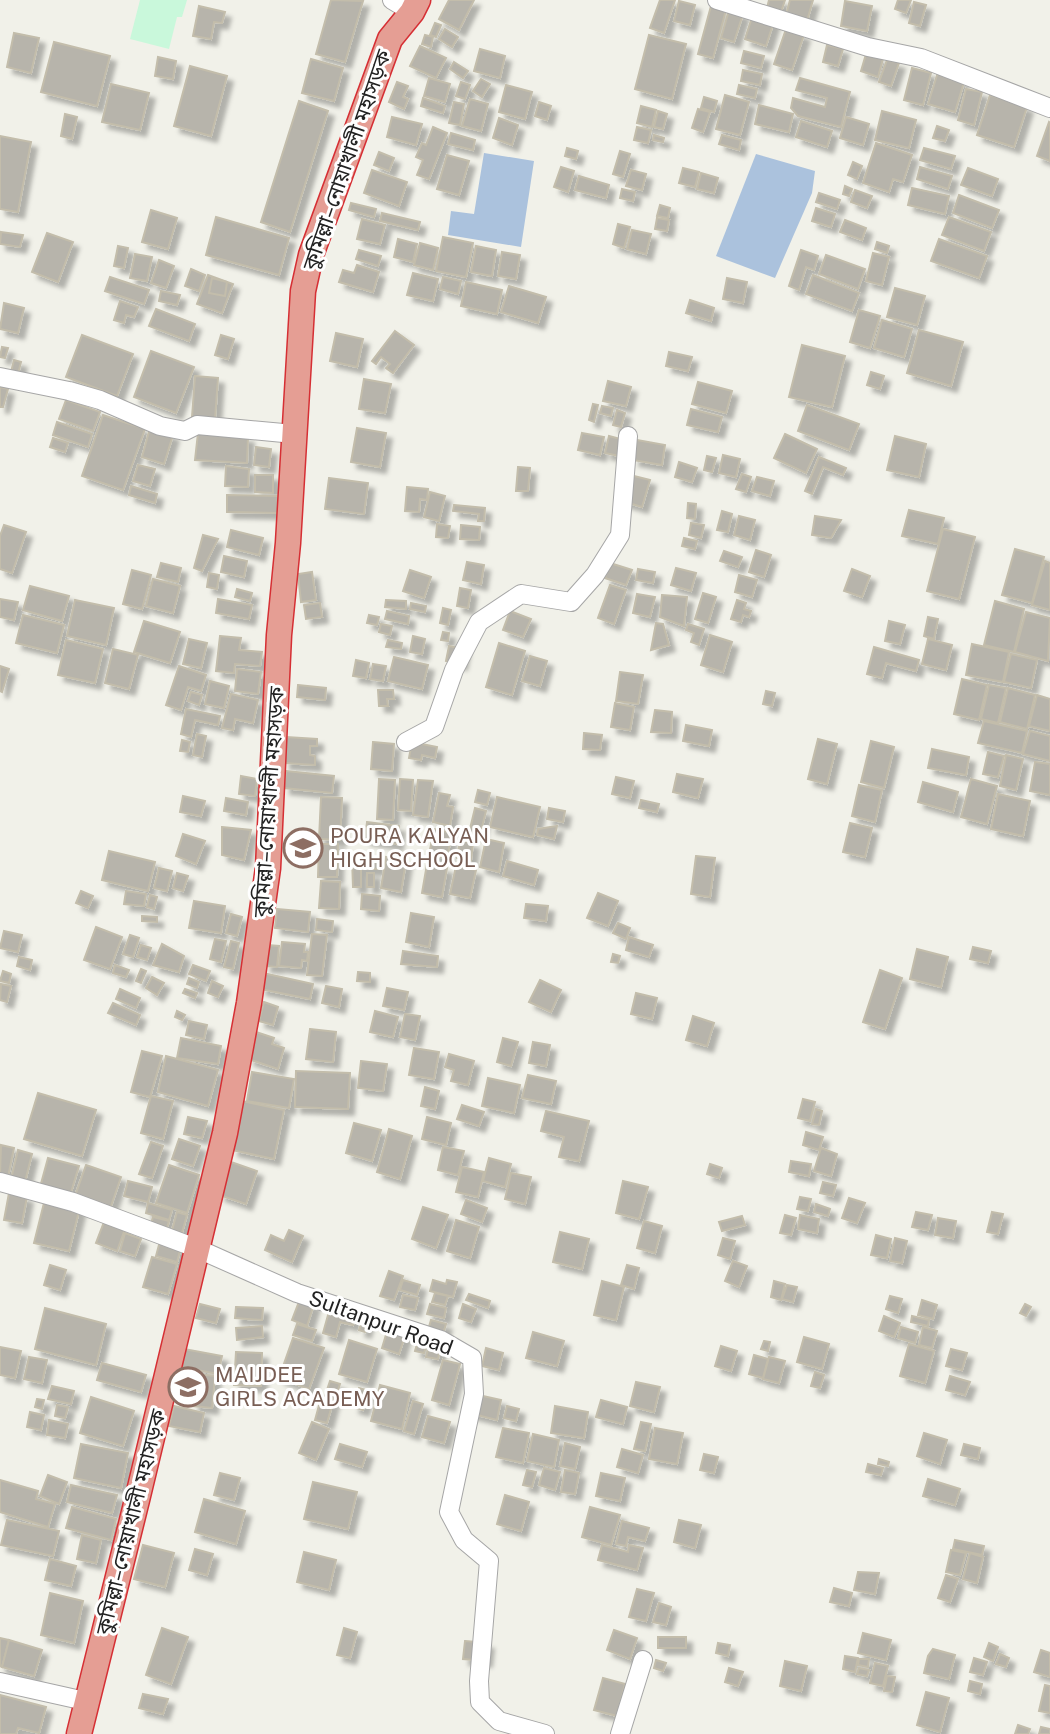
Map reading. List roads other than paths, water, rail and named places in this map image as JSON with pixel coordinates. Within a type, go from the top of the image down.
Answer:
[{"type":"highway","name":"কুমিল্লা–নোয়াখালী মহাসড়ক","points":[[79,1734],[230,1107],[249,1003],[268,868],[279,635],[288,543],[303,291],[311,255],[390,39],[407,4]]},
{"type":"street","points":[[717,0],[868,47],[921,58],[1050,108]]},
{"type":"street","points":[[0,377],[100,400],[134,417],[173,428],[185,430],[197,425],[294,434]]},
{"type":"street","points":[[406,742],[434,727],[454,670],[480,622],[521,594],[570,602],[595,575],[620,535],[628,436]]},
{"type":"street","points":[[0,1182],[73,1202],[196,1248]]},
{"type":"street","name":"Sultanpur Road","points":[[196,1248],[296,1293],[441,1340],[472,1358],[474,1394],[449,1512],[464,1540],[489,1561],[479,1681],[480,1702],[499,1721],[545,1734]]},
{"type":"street","points":[[621,1734],[643,1660]]},
{"type":"street","points":[[0,1682],[85,1701]]},
{"type":"water","points":[[484,153],[534,161],[521,247],[448,235],[451,211],[474,214]]},
{"type":"water","points":[[756,154],[815,171],[812,193],[775,278],[716,256]]},
{"type":"place","name":"POURA KALYAN HIGH SCHOOL","points":[[303,848]]},
{"type":"place","name":"MAIJDEE GIRLS ACADEMY","points":[[188,1387]]}]
